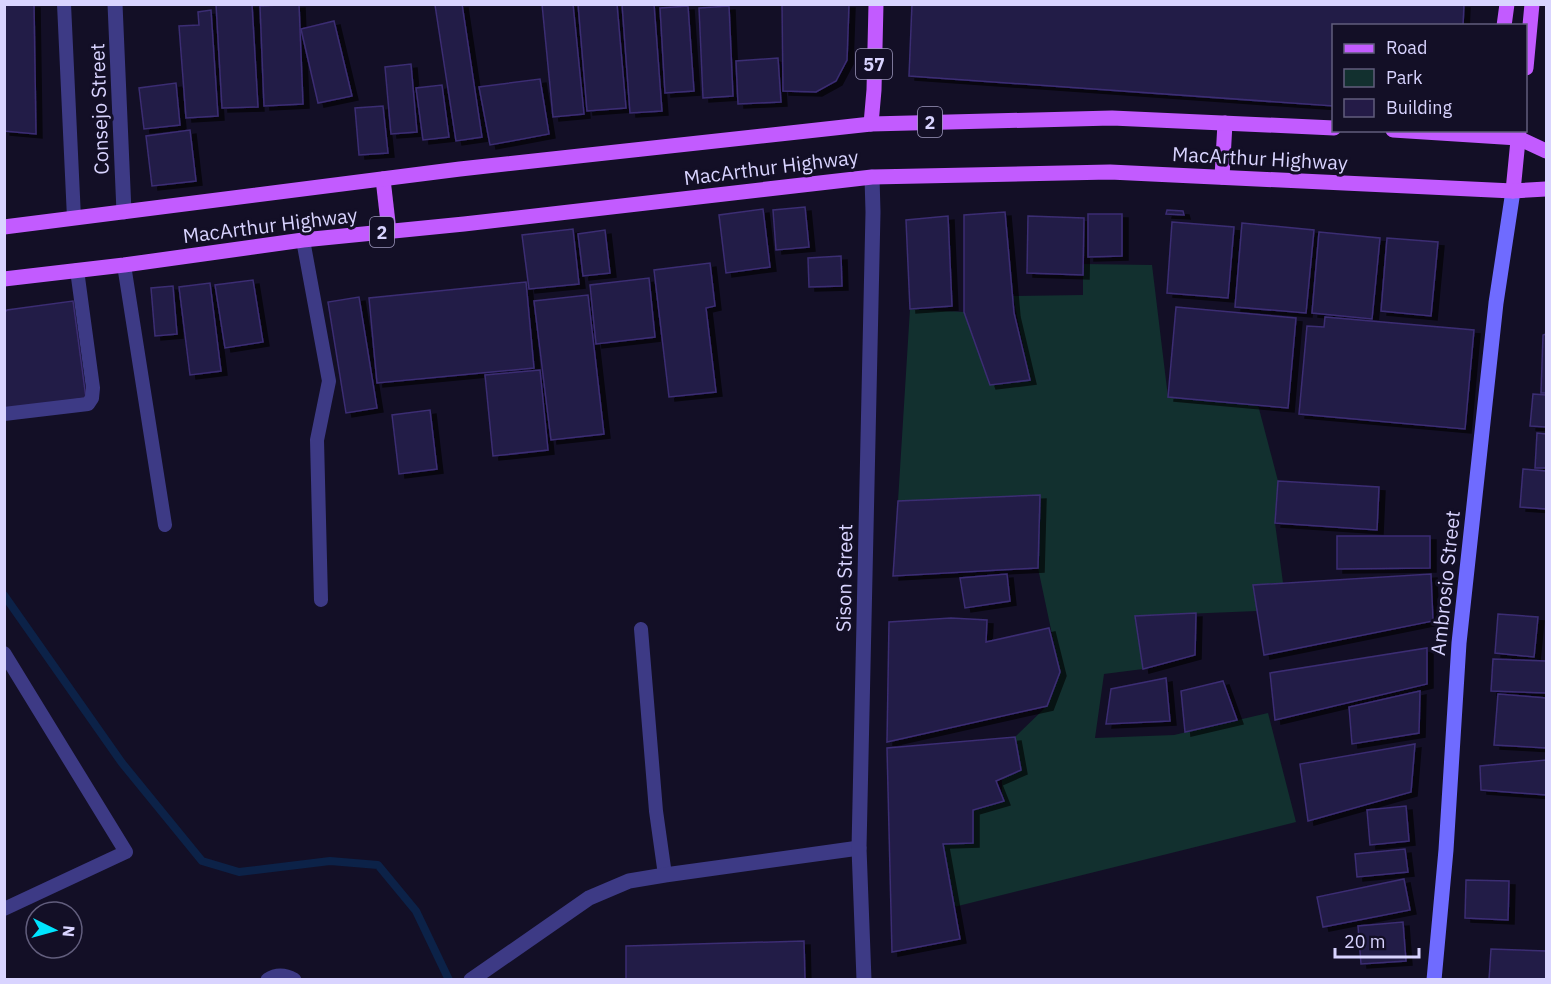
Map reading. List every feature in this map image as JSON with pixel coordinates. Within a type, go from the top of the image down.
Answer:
[{"type":"main road","name":"57","points":[[871,124],[876,4]]},
{"type":"main road","points":[[1504,24],[1507,4]]},
{"type":"main road","points":[[1527,57],[1532,4]]},
{"type":"main road","name":"MacArthur Highway","points":[[4,227],[460,169],[871,124],[1112,118],[1332,128]]},
{"type":"main road","points":[[1222,177],[1225,123]]},
{"type":"main road","points":[[1456,132],[1519,134],[1546,151]]},
{"type":"main road","points":[[1513,191],[1519,134]]},
{"type":"main road","name":"MacArthur Highway","points":[[4,279],[303,240],[872,177],[1110,172],[1513,191],[1546,189]]},
{"type":"main road","points":[[383,179],[389,231]]},
{"type":"main road","name":"Ambrosio Street","points":[[1434,980],[1446,850],[1459,643],[1496,303],[1513,191]]},
{"type":"street","name":"Consejo Street","points":[[115,4],[124,212]]},
{"type":"street","name":"Sison Street","points":[[864,980],[859,848],[872,177]]},
{"type":"street","points":[[471,980],[589,898],[629,881],[665,874],[859,848]]},
{"type":"street","points":[[268,980],[284,975],[294,980]]},
{"type":"lane","points":[[64,4],[74,218]]},
{"type":"lane","points":[[303,240],[329,381],[317,440],[321,600]]},
{"type":"lane","points":[[124,265],[165,525]]},
{"type":"lane","points":[[4,414],[88,404],[92,398],[93,388],[77,270]]},
{"type":"lane","points":[[641,629],[656,811],[665,874]]},
{"type":"lane","points":[[4,653],[126,852],[4,909]]},
{"type":"green space","points":[[1083,264],[1152,265],[1168,397],[1258,405],[1278,481],[1275,523],[1283,583],[1253,585],[1257,611],[1135,616],[1143,669],[1104,674],[1095,738],[1174,735],[1268,713],[1296,822],[954,907],[943,844],[973,843],[973,810],[1002,797],[1002,778],[1021,770],[1015,737],[1047,706],[1060,672],[1038,568],[1040,495],[898,501],[910,309],[964,312],[990,384],[1030,380],[1013,296],[1083,295]]},
{"type":"building","points":[[4,4],[34,4],[36,134],[4,131]]},
{"type":"building","points":[[216,4],[252,4],[258,107],[222,108]]},
{"type":"building","points":[[299,4],[303,104],[264,106],[260,6]]},
{"type":"building","points":[[462,4],[482,137],[456,141],[435,5]]},
{"type":"building","points":[[542,4],[573,4],[584,114],[553,117]]},
{"type":"building","points":[[578,4],[617,4],[626,108],[587,111]]},
{"type":"building","points":[[622,4],[654,4],[662,111],[630,113]]},
{"type":"building","points":[[782,4],[849,4],[847,60],[836,81],[816,92],[783,91]]},
{"type":"building","points":[[912,4],[1464,4],[1463,24],[1332,24],[1332,106],[909,76]]},
{"type":"building","points":[[688,6],[694,91],[665,93],[660,8]]},
{"type":"building","points":[[729,6],[733,96],[703,98],[699,8]]},
{"type":"building","points":[[211,10],[218,116],[186,118],[179,26],[199,25],[198,12]]},
{"type":"building","points":[[334,21],[352,96],[318,103],[301,29]]},
{"type":"building","points":[[778,58],[781,102],[738,104],[736,61]]},
{"type":"building","points":[[411,64],[417,132],[391,134],[385,67]]},
{"type":"building","points":[[540,79],[549,134],[490,145],[479,87]]},
{"type":"building","points":[[176,83],[180,125],[144,129],[139,88]]},
{"type":"building","points":[[442,85],[449,137],[423,140],[416,88]]},
{"type":"building","points":[[383,106],[388,153],[359,155],[355,108]]},
{"type":"building","points":[[190,130],[196,181],[152,186],[146,136]]},
{"type":"building","points":[[805,207],[809,247],[776,250],[773,210]]},
{"type":"building","points":[[763,209],[770,267],[726,273],[719,215]]},
{"type":"building","points":[[1167,210],[1183,211],[1184,215],[1166,214]]},
{"type":"building","points":[[1005,212],[1014,313],[1030,380],[990,385],[964,312],[964,215]]},
{"type":"building","points":[[1088,214],[1122,214],[1122,256],[1088,257]]},
{"type":"building","points":[[948,216],[952,306],[910,309],[906,220]]},
{"type":"building","points":[[1028,216],[1084,218],[1083,275],[1027,273]]},
{"type":"building","points":[[1172,222],[1234,227],[1228,298],[1167,293]]},
{"type":"building","points":[[1242,223],[1314,230],[1306,313],[1235,307]]},
{"type":"building","points":[[573,229],[579,284],[529,289],[522,235]]},
{"type":"building","points":[[605,230],[610,273],[583,276],[578,234]]},
{"type":"building","points":[[1319,232],[1380,238],[1372,319],[1312,313]]},
{"type":"building","points":[[1387,238],[1438,242],[1431,316],[1381,311]]},
{"type":"building","points":[[841,256],[842,286],[809,287],[808,258]]},
{"type":"building","points":[[710,263],[715,306],[706,308],[716,392],[669,397],[654,270]]},
{"type":"building","points":[[649,278],[655,337],[596,344],[590,285]]},
{"type":"building","points":[[253,280],[263,342],[225,348],[215,285]]},
{"type":"building","points":[[526,282],[534,368],[377,383],[369,298]]},
{"type":"building","points":[[210,283],[221,371],[190,375],[179,287]]},
{"type":"building","points":[[173,286],[177,334],[155,336],[151,288]]},
{"type":"building","points":[[588,295],[604,434],[551,440],[534,301]]},
{"type":"building","points":[[359,297],[377,408],[346,413],[328,302]]},
{"type":"building","points":[[73,301],[86,398],[4,410],[4,313],[7,310]]},
{"type":"building","points":[[1176,307],[1296,318],[1288,408],[1168,397]]},
{"type":"building","points":[[1325,317],[1474,330],[1465,429],[1299,414],[1307,326],[1324,327]]},
{"type":"building","points":[[1546,334],[1546,393],[1541,393],[1543,335]]},
{"type":"building","points":[[540,370],[548,450],[493,456],[485,375]]},
{"type":"building","points":[[1533,394],[1546,395],[1546,427],[1530,426]]},
{"type":"building","points":[[430,410],[437,469],[399,474],[392,415]]},
{"type":"building","points":[[1537,433],[1546,434],[1546,468],[1535,468]]},
{"type":"building","points":[[1523,469],[1546,471],[1546,509],[1520,507]]},
{"type":"building","points":[[1278,481],[1379,487],[1377,530],[1275,523]]},
{"type":"building","points":[[1040,495],[1038,568],[893,576],[898,501]]},
{"type":"building","points":[[1337,536],[1430,536],[1430,568],[1337,569]]},
{"type":"building","points":[[1007,574],[1010,601],[965,608],[960,578]]},
{"type":"building","points":[[1431,574],[1433,621],[1264,655],[1253,585]]},
{"type":"building","points":[[1196,613],[1195,655],[1143,669],[1135,616]]},
{"type":"building","points":[[1498,614],[1538,617],[1534,657],[1495,653]]},
{"type":"building","points":[[951,618],[987,620],[986,642],[1049,628],[1060,672],[1047,706],[887,742],[889,622]]},
{"type":"building","points":[[1427,648],[1427,684],[1275,720],[1270,673]]},
{"type":"building","points":[[1493,659],[1546,661],[1546,693],[1491,691]]},
{"type":"building","points":[[1166,678],[1170,721],[1106,724],[1111,689]]},
{"type":"building","points":[[1223,681],[1237,720],[1185,732],[1181,691]]},
{"type":"building","points":[[1420,691],[1419,733],[1352,744],[1349,707]]},
{"type":"building","points":[[1498,694],[1546,698],[1546,748],[1494,745]]},
{"type":"building","points":[[1015,737],[1021,770],[996,781],[1004,801],[973,810],[973,843],[943,844],[960,939],[892,952],[887,748]]},
{"type":"building","points":[[1415,744],[1411,792],[1308,821],[1300,764]]},
{"type":"building","points":[[1546,760],[1546,795],[1481,790],[1480,766]]},
{"type":"building","points":[[1406,806],[1409,841],[1370,845],[1367,810]]},
{"type":"building","points":[[1405,849],[1408,872],[1357,877],[1355,854]]},
{"type":"building","points":[[1404,879],[1410,910],[1323,927],[1317,897]]},
{"type":"building","points":[[1466,880],[1509,881],[1508,920],[1465,918]]},
{"type":"building","points":[[1403,922],[1406,961],[1361,964],[1358,926]]},
{"type":"building","points":[[804,941],[805,980],[626,980],[626,946]]},
{"type":"building","points":[[1491,949],[1546,951],[1546,980],[1489,980]]},
{"type":"waterway","points":[[4,595],[122,763],[202,861],[239,872],[330,861],[378,865],[416,911],[449,980]]}]
